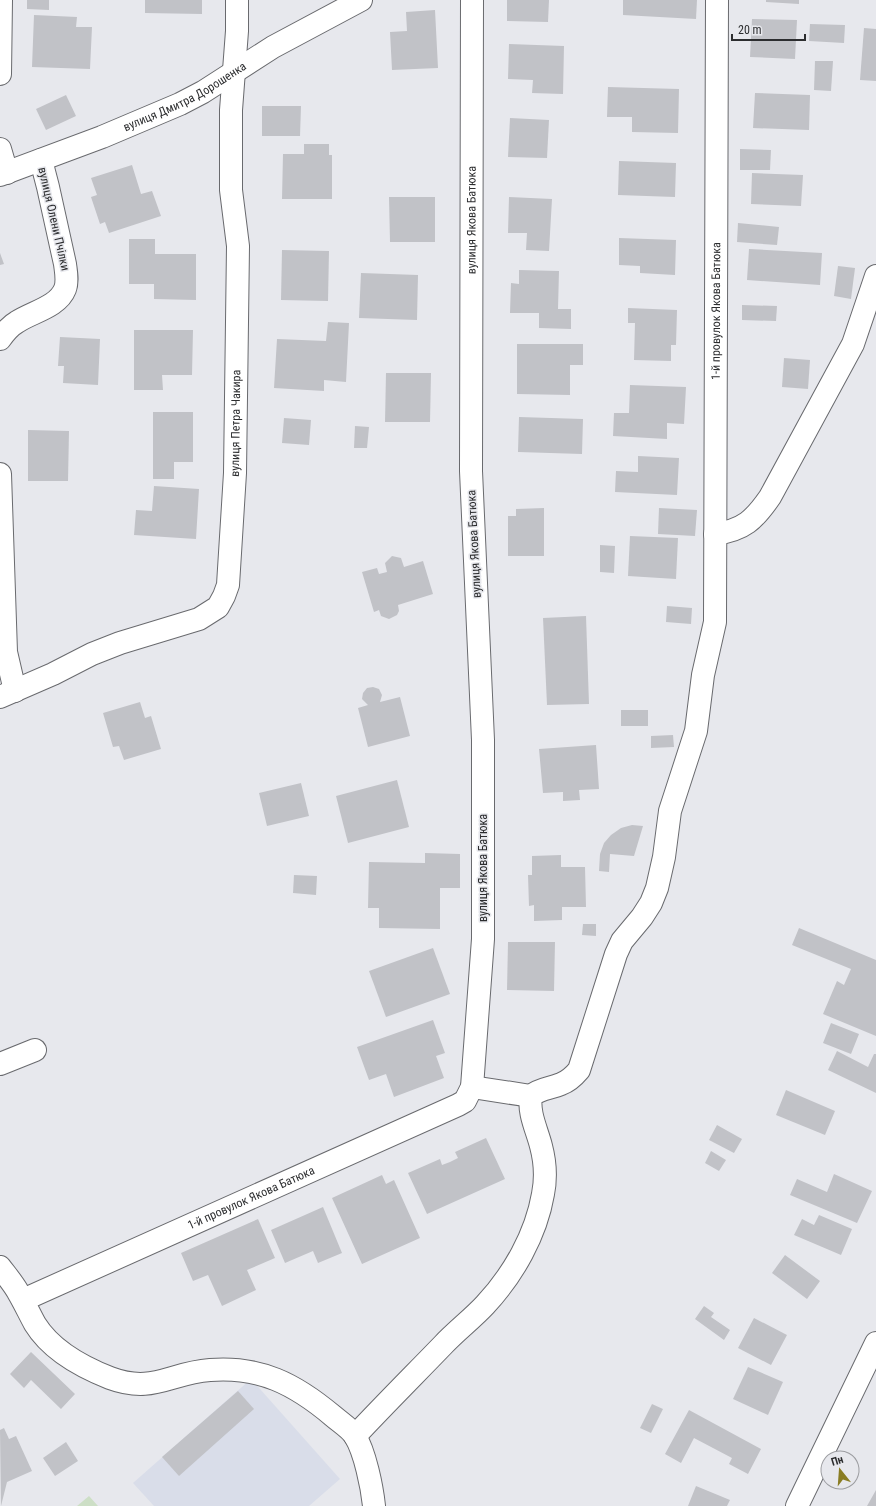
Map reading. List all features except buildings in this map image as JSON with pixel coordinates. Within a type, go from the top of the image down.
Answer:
[{"type":"street","points":[[0,74],[1,0]]},
{"type":"street","name":"вулиця Петра Чакира","points":[[8,694],[53,674],[92,654],[120,643],[199,620],[218,607],[228,585],[235,473],[238,246],[231,190],[231,110],[237,31],[237,0]]},
{"type":"street","name":"вулиця Дмитра Дорошенка","points":[[4,174],[129,127],[174,107],[203,92],[273,47],[361,0]]},
{"type":"street","name":"вулиця Якова Батюка","points":[[472,0],[471,471],[483,740],[483,939],[472,1087]]},
{"type":"street","name":"1-й провулок Якова Батюка","points":[[532,1096],[538,1090],[560,1085],[571,1079],[579,1070],[616,954],[622,941],[642,917],[651,903],[664,857],[670,811],[696,731],[703,676],[715,622],[717,0]]},
{"type":"street","points":[[0,149],[4,174]]},
{"type":"street","name":"вулиця Олени Пчілки","points":[[0,339],[7,329],[58,299],[65,289],[67,277],[65,264],[48,187],[40,160]]},
{"type":"street","points":[[716,534],[731,532],[746,525],[758,515],[770,497],[853,344],[876,276]]},
{"type":"street","points":[[0,474],[8,694]]},
{"type":"street","points":[[0,1064],[35,1050]]},
{"type":"street","points":[[355,1436],[402,1389],[444,1343],[486,1304],[519,1259],[538,1215],[544,1193],[545,1170],[542,1147],[530,1111],[532,1096],[472,1087]]},
{"type":"street","name":"1-й провулок Якова Батюка","points":[[23,1300],[458,1105],[465,1101],[472,1087]]},
{"type":"street","points":[[0,1267],[23,1300],[36,1324],[57,1347],[69,1357],[96,1372],[128,1384],[146,1385],[208,1370],[233,1369],[259,1372],[283,1382],[321,1406],[355,1436],[365,1464],[374,1506]]},
{"type":"street","points":[[798,1506],[876,1343]]},
{"type":"shaded area","points":[[251,1379],[340,1479],[309,1506],[154,1506],[133,1483]]},
{"type":"green space","points":[[89,1496],[98,1506],[77,1506]]}]
